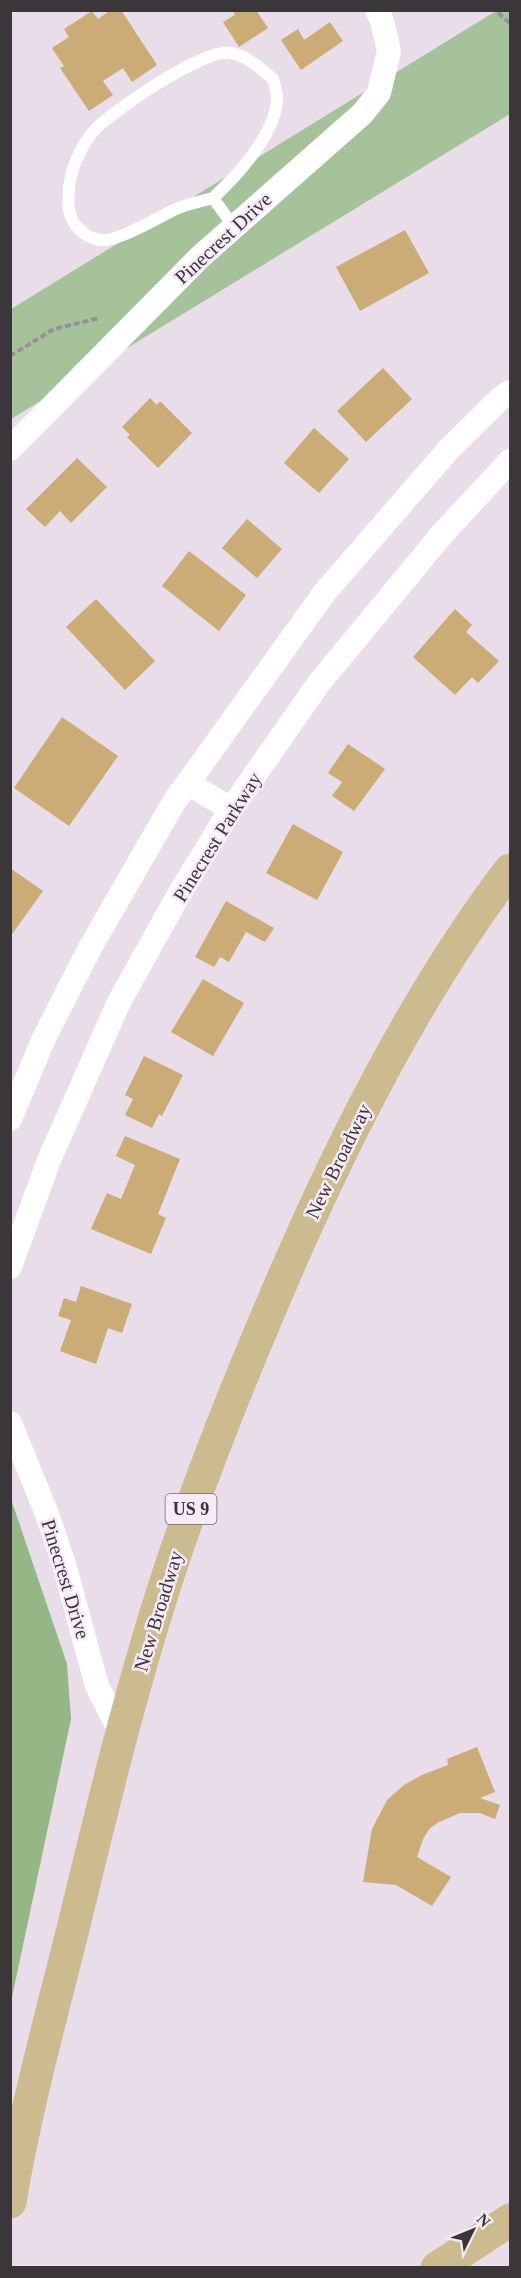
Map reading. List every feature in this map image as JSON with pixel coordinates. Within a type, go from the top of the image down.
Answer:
[{"type":"main road","name":"New Broadway","points":[[10,2202],[35,2075],[121,1733],[161,1596],[209,1458],[307,1225],[359,1116],[397,1046],[468,932],[510,870]]},
{"type":"main road","points":[[437,2268],[510,2220]]},
{"type":"street","name":"Pinecrest Drive","points":[[10,448],[234,226],[362,114],[379,93],[389,51],[377,10]]},
{"type":"street","points":[[10,1119],[44,1038],[91,946],[174,802],[326,592],[450,448],[510,392]]},
{"type":"street","name":"Pinecrest Parkway","points":[[10,1267],[49,1160],[119,1002],[178,896],[231,809],[319,683],[443,532],[510,461]]},
{"type":"street","points":[[189,784],[231,809]]},
{"type":"street","name":"Pinecrest Drive","points":[[10,1424],[47,1514],[64,1564],[97,1686],[121,1733]]},
{"type":"lane","points":[[229,52],[243,57],[273,79],[278,100],[272,123],[255,149],[231,182],[213,198],[181,207],[120,236],[100,240],[84,233],[70,219],[67,193],[77,156],[93,132],[145,90],[203,59],[229,52]]},
{"type":"lane","points":[[213,198],[234,226]]},
{"type":"path","points":[[498,13],[510,23]]},
{"type":"path","points":[[10,356],[54,329],[95,319],[108,322],[142,315]]},
{"type":"green space","points":[[496,11],[510,11],[510,114],[11,419],[11,309]]},
{"type":"green space","points":[[11,1499],[67,1664],[71,1719],[11,2002]]},
{"type":"building","points":[[111,10],[121,10],[157,65],[132,82],[123,68],[103,81],[113,95],[89,111],[60,68],[64,66],[52,48],[69,37],[64,29],[92,11],[98,19]]},
{"type":"building","points":[[232,10],[256,10],[268,28],[239,47],[223,22],[235,15]]},
{"type":"building","points":[[330,22],[343,41],[301,70],[281,40],[298,29],[304,40]]},
{"type":"building","points":[[405,230],[429,273],[360,311],[336,267]]},
{"type":"building","points":[[383,368],[412,399],[366,442],[337,411]]},
{"type":"building","points":[[150,398],[157,405],[160,401],[192,433],[158,468],[127,437],[130,435],[122,427]]},
{"type":"building","points":[[314,428],[349,459],[319,493],[284,463]]},
{"type":"building","points":[[77,458],[107,487],[71,523],[60,511],[45,527],[26,509]]},
{"type":"building","points":[[247,519],[282,549],[257,578],[222,548]]},
{"type":"building","points":[[189,551],[246,595],[219,631],[162,586]]},
{"type":"building","points":[[96,599],[155,661],[125,690],[66,627]]},
{"type":"building","points":[[455,609],[472,625],[466,632],[499,661],[478,683],[472,677],[455,695],[413,657]]},
{"type":"building","points":[[62,717],[118,756],[69,826],[14,788]]},
{"type":"building","points":[[348,744],[385,769],[354,811],[332,796],[342,782],[328,773]]},
{"type":"building","points":[[293,824],[343,852],[317,900],[266,873]]},
{"type":"building","points":[[10,868],[43,891],[10,937]]},
{"type":"building","points":[[226,901],[274,928],[265,942],[246,932],[229,962],[220,957],[214,967],[195,957]]},
{"type":"building","points":[[203,979],[244,1003],[213,1056],[171,1032]]},
{"type":"building","points":[[144,1056],[183,1075],[162,1116],[159,1114],[152,1128],[125,1115],[133,1099],[125,1095]]},
{"type":"building","points":[[125,1136],[180,1159],[158,1214],[166,1218],[151,1254],[91,1229],[107,1193],[121,1199],[135,1165],[116,1156]]},
{"type":"building","points":[[81,1286],[132,1304],[122,1333],[108,1328],[96,1364],[60,1351],[71,1320],[58,1316],[64,1298],[76,1302]]},
{"type":"building","points":[[477,1747],[495,1792],[480,1798],[500,1805],[495,1819],[480,1813],[460,1813],[430,1828],[423,1839],[417,1857],[451,1877],[432,1906],[396,1885],[363,1882],[372,1829],[387,1800],[404,1785],[448,1765],[447,1759]]}]
